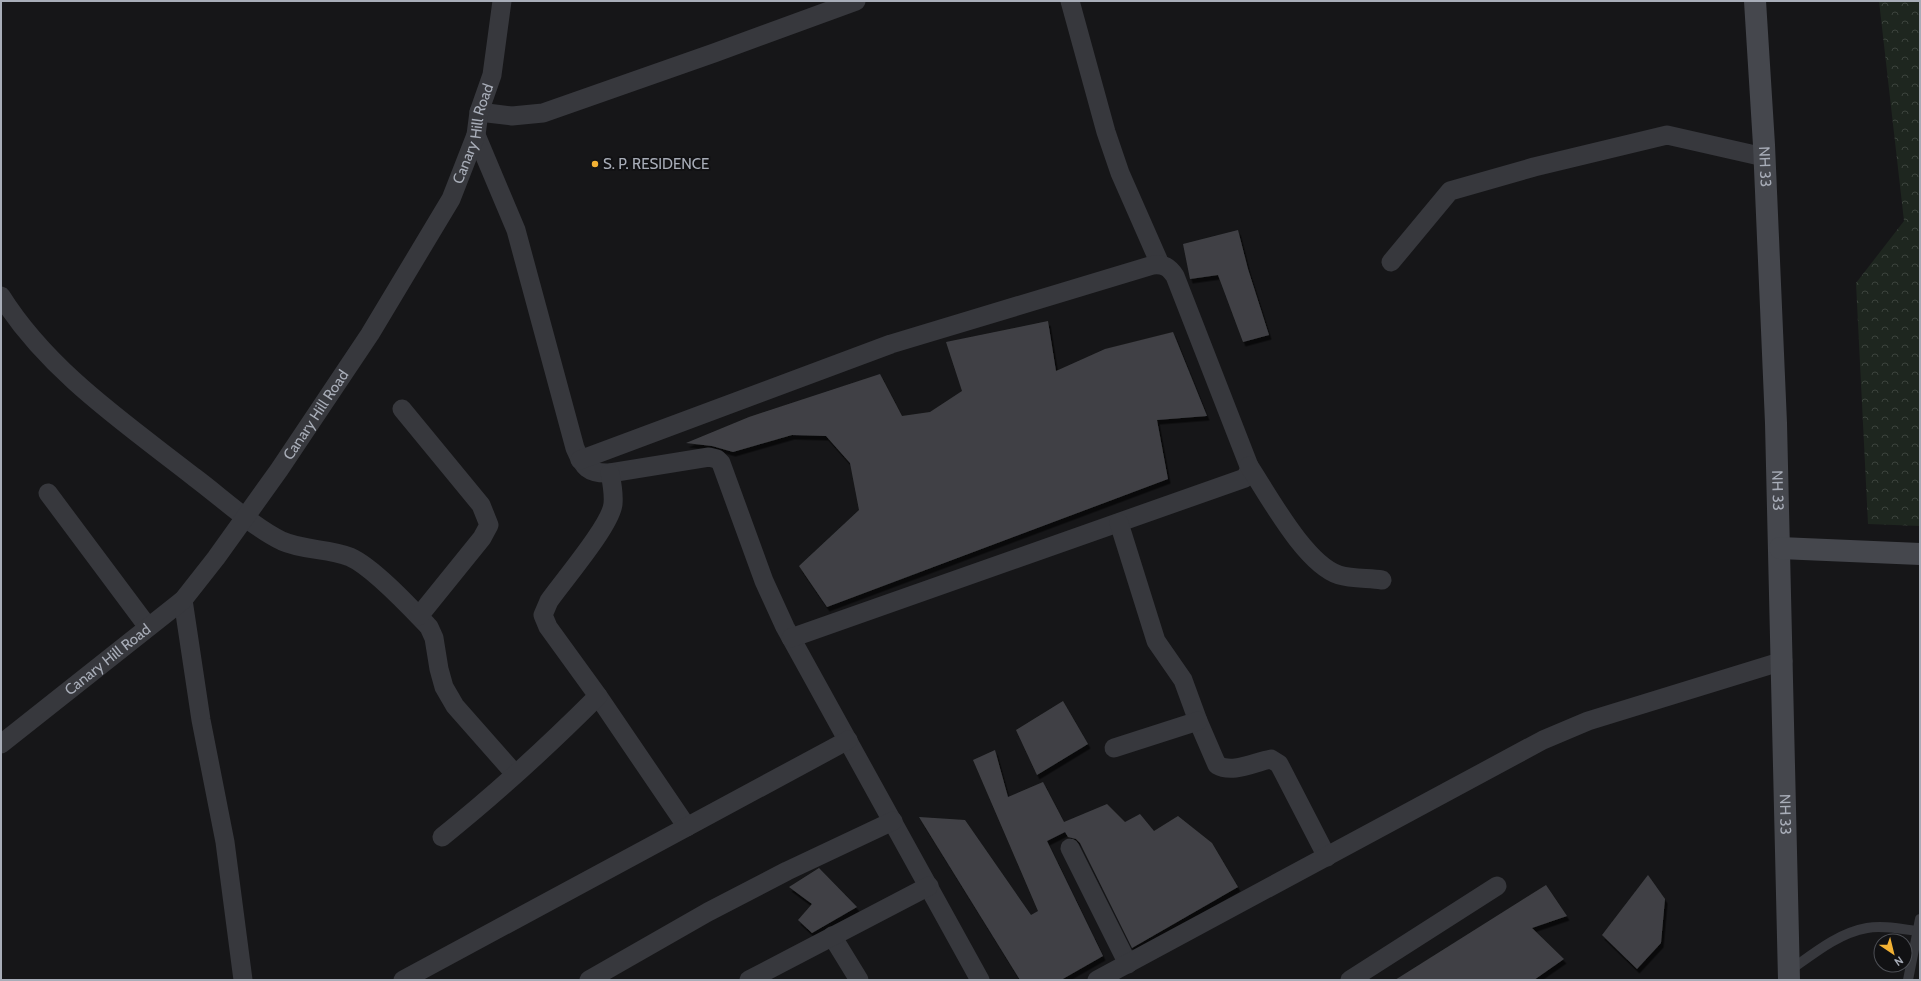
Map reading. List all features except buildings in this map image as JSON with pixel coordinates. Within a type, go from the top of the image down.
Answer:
[{"type":"main road","name":"NH 33","points":[[1755,1],[1764,157],[1780,548],[1788,976]]},
{"type":"main road","points":[[1780,548],[1920,554]]},
{"type":"street","name":"Canary Hill Road","points":[[1,744],[183,600],[216,558],[284,463],[370,334],[450,199],[476,135],[479,112],[492,75],[502,1]]},
{"type":"street","points":[[479,112],[512,116],[543,113],[856,1]]},
{"type":"street","points":[[1070,1],[1106,132],[1120,174],[1160,264],[1170,269],[1174,276],[1249,466],[1300,542],[1317,562],[1339,575],[1382,580]]},
{"type":"street","points":[[476,135],[516,230],[573,440],[580,460],[587,469],[597,474],[610,474],[709,457],[717,459],[722,468],[764,581],[791,638],[980,980]]},
{"type":"street","points":[[1391,262],[1450,191],[1534,167],[1667,135],[1764,157]]},
{"type":"street","points":[[580,460],[892,344],[1160,264]]},
{"type":"street","points":[[1,296],[9,309],[42,348],[88,394],[245,517],[282,541],[350,557],[371,571],[429,627],[434,638],[439,669],[444,687],[455,706],[515,774]]},
{"type":"street","points":[[402,409],[481,505],[489,525],[482,538],[419,616]]},
{"type":"street","points":[[791,638],[1242,480],[1248,474],[1249,466]]},
{"type":"street","points":[[610,474],[613,490],[613,505],[607,522],[549,601],[543,615],[548,627],[598,696],[687,827]]},
{"type":"street","points":[[48,493],[148,627]]},
{"type":"street","points":[[1119,523],[1152,632],[1159,646],[1183,680],[1198,721],[1217,765],[1223,769],[1232,769],[1271,759],[1279,764],[1327,857]]},
{"type":"street","points":[[183,600],[201,720],[225,842],[243,980]]},
{"type":"street","points":[[1097,980],[1543,740],[1588,721],[1783,661]]},
{"type":"street","points":[[442,837],[482,805],[570,724],[598,696]]},
{"type":"street","points":[[1114,748],[1198,721]]},
{"type":"street","points":[[403,980],[848,740]]},
{"type":"street","points":[[589,980],[708,912],[786,871],[892,820]]},
{"type":"street","points":[[1070,848],[1128,964]]},
{"type":"street","points":[[749,980],[929,886]]},
{"type":"street","points":[[1350,980],[1497,886]]},
{"type":"street","points":[[832,936],[859,980]]},
{"type":"lane","points":[[1908,980],[1920,919]]},
{"type":"lane","points":[[1788,976],[1826,945],[1849,933],[1868,928],[1917,931]]},
{"type":"green space","points":[[1879,1],[1920,1],[1920,526],[1868,524],[1856,283],[1904,221]]},
{"type":"place","name":"S. P. RESIDENCE","points":[[595,164]]}]
